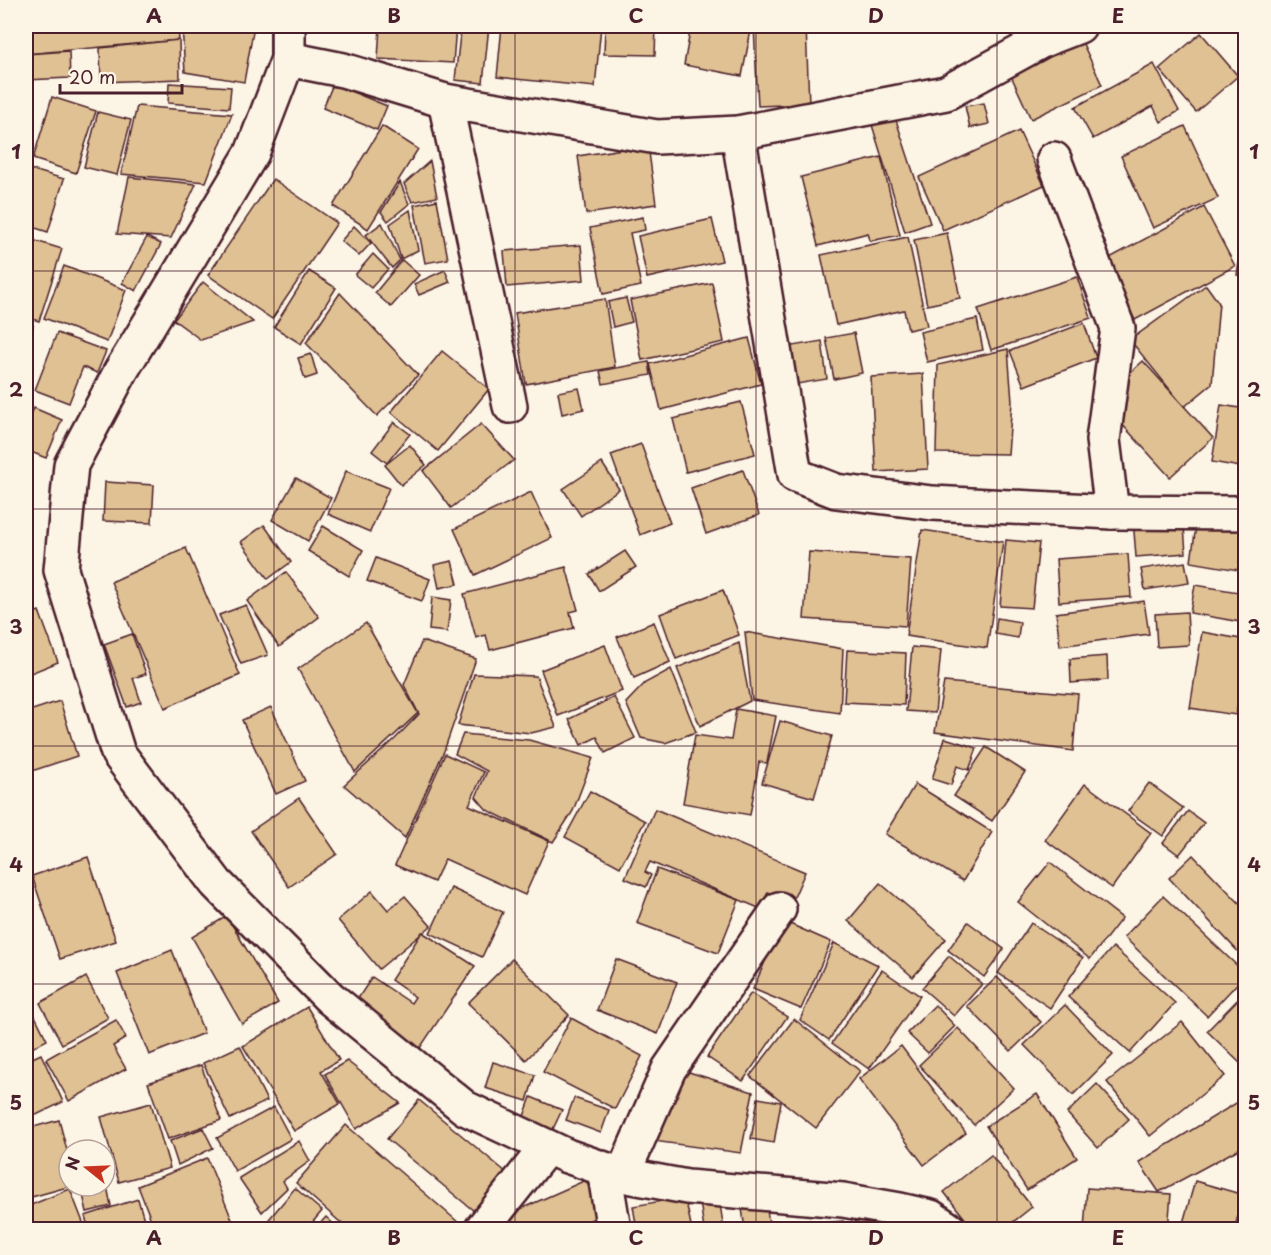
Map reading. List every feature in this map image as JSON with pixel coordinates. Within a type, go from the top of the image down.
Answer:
[{"type":"street","points":[[288,26],[288,59],[252,153],[122,371],[71,465],[61,570],[118,753],[216,883],[330,998],[465,1108],[567,1156],[614,1172],[687,1187],[843,1200],[900,1210],[935,1226]]},
{"type":"street","points":[[288,59],[343,70],[445,100],[657,138],[738,133],[946,93],[1043,40],[1078,26]]},
{"type":"street","points":[[445,100],[510,406]]},
{"type":"street","points":[[738,133],[795,475],[836,491],[932,503],[1112,512],[1245,513]]},
{"type":"street","points":[[1054,159],[1118,328],[1102,440],[1112,512]]},
{"type":"street","points":[[614,1230],[614,1172],[669,1070],[779,909]]},
{"type":"street","points":[[481,1230],[547,1147]]},
{"type":"building","points":[[26,26],[178,26],[179,40],[26,54]]},
{"type":"building","points":[[182,26],[254,26],[244,82],[185,72]]},
{"type":"building","points":[[380,26],[456,26],[453,63],[378,59]]},
{"type":"building","points":[[461,26],[489,26],[483,83],[455,80]]},
{"type":"building","points":[[502,26],[601,26],[595,87],[497,77]]},
{"type":"building","points":[[605,26],[656,26],[655,55],[604,54]]},
{"type":"building","points":[[691,26],[740,26],[751,30],[742,76],[684,65]]},
{"type":"building","points":[[754,26],[806,26],[809,104],[758,106]]},
{"type":"building","points":[[1077,31],[1102,85],[1031,119],[1000,52]]},
{"type":"building","points":[[1201,33],[1238,76],[1196,112],[1159,69]]},
{"type":"building","points":[[179,40],[180,79],[101,82],[100,48]]},
{"type":"building","points":[[69,51],[70,78],[26,80],[26,54]]},
{"type":"building","points":[[1154,64],[1179,111],[1161,122],[1153,106],[1093,139],[1075,107]]},
{"type":"building","points":[[169,83],[231,87],[229,108],[168,103]]},
{"type":"building","points":[[333,84],[387,106],[377,130],[323,108]]},
{"type":"building","points":[[26,88],[32,89],[26,130]]},
{"type":"building","points":[[52,97],[96,111],[76,173],[33,159]]},
{"type":"building","points":[[984,103],[989,124],[970,128],[965,106]]},
{"type":"building","points":[[137,106],[232,114],[206,182],[121,174]]},
{"type":"building","points":[[98,112],[131,120],[117,175],[84,167]]},
{"type":"building","points":[[895,117],[930,223],[905,232],[872,125]]},
{"type":"building","points":[[382,126],[418,149],[368,229],[333,206]]},
{"type":"building","points":[[1185,126],[1218,198],[1153,228],[1121,156]]},
{"type":"building","points":[[1019,131],[1044,185],[943,230],[919,177]]},
{"type":"building","points":[[648,145],[656,204],[586,214],[578,156]]},
{"type":"building","points":[[881,157],[900,235],[870,241],[868,233],[818,246],[801,177]]},
{"type":"building","points":[[430,161],[437,197],[412,202],[404,184]]},
{"type":"building","points":[[26,168],[64,179],[48,232],[26,225]]},
{"type":"building","points":[[129,177],[196,184],[171,238],[117,234]]},
{"type":"building","points":[[273,179],[337,223],[272,319],[208,275]]},
{"type":"building","points":[[400,182],[409,204],[388,221],[381,212]]},
{"type":"building","points":[[437,200],[448,259],[425,263],[414,205]]},
{"type":"building","points":[[1204,207],[1235,266],[1135,320],[1104,261]]},
{"type":"building","points":[[410,210],[418,250],[401,259],[390,224]]},
{"type":"building","points":[[643,217],[645,230],[630,233],[641,286],[603,294],[590,228]]},
{"type":"building","points":[[1246,217],[1246,276],[1237,275]]},
{"type":"building","points":[[712,219],[722,261],[647,278],[638,236]]},
{"type":"building","points":[[382,223],[400,260],[392,268],[366,235]]},
{"type":"building","points":[[354,226],[371,243],[359,256],[341,241]]},
{"type":"building","points":[[947,233],[960,298],[927,305],[914,240]]},
{"type":"building","points":[[147,237],[161,244],[136,291],[122,283]]},
{"type":"building","points":[[908,237],[927,326],[908,330],[904,310],[836,325],[821,255]]},
{"type":"building","points":[[26,238],[62,249],[39,321],[26,317]]},
{"type":"building","points":[[581,245],[584,280],[507,287],[504,251]]},
{"type":"building","points":[[373,254],[388,269],[371,288],[355,275]]},
{"type":"building","points":[[402,260],[419,275],[391,307],[375,293]]},
{"type":"building","points":[[64,266],[126,290],[107,342],[44,318]]},
{"type":"building","points":[[445,270],[450,282],[419,295],[414,284]]},
{"type":"building","points":[[309,271],[336,288],[301,344],[274,327]]},
{"type":"building","points":[[1077,277],[1091,318],[991,350],[978,309]]},
{"type":"building","points":[[203,282],[253,322],[201,340],[174,320]]},
{"type":"building","points":[[712,283],[724,342],[642,360],[630,300]]},
{"type":"building","points":[[1206,285],[1219,303],[1212,384],[1184,407],[1130,340]]},
{"type":"building","points":[[340,293],[418,375],[377,416],[306,343]]},
{"type":"building","points":[[626,298],[632,322],[613,327],[608,302]]},
{"type":"building","points":[[605,299],[615,367],[526,384],[515,313]]},
{"type":"building","points":[[977,319],[983,350],[927,362],[920,332]]},
{"type":"building","points":[[1084,323],[1096,358],[1024,386],[1010,351]]},
{"type":"building","points":[[26,324],[33,325],[26,374]]},
{"type":"building","points":[[57,333],[106,351],[97,373],[83,367],[69,403],[35,390]]},
{"type":"building","points":[[854,333],[862,373],[834,379],[826,338]]},
{"type":"building","points":[[749,338],[761,384],[661,410],[650,364]]},
{"type":"building","points":[[822,341],[827,379],[791,385],[786,347]]},
{"type":"building","points":[[1008,349],[1012,402],[1008,454],[936,453],[938,365]]},
{"type":"building","points":[[442,351],[489,389],[438,451],[391,412]]},
{"type":"building","points":[[311,354],[317,375],[305,379],[298,358]]},
{"type":"building","points":[[1143,361],[1213,438],[1170,477],[1100,400]]},
{"type":"building","points":[[649,362],[651,375],[603,384],[600,371]]},
{"type":"building","points":[[923,374],[928,469],[876,472],[871,377]]},
{"type":"building","points":[[579,388],[584,409],[562,414],[558,392]]},
{"type":"building","points":[[741,402],[755,454],[686,472],[673,419]]},
{"type":"building","points":[[1221,405],[1246,409],[1246,468],[1212,462]]},
{"type":"building","points":[[34,408],[62,420],[46,458],[26,450],[26,428]]},
{"type":"building","points":[[394,422],[410,434],[387,463],[372,451]]},
{"type":"building","points":[[481,424],[514,460],[451,508],[423,471]]},
{"type":"building","points":[[641,444],[670,523],[640,535],[611,455]]},
{"type":"building","points":[[410,445],[426,465],[401,485],[385,465]]},
{"type":"building","points":[[602,463],[619,489],[581,516],[563,489]]},
{"type":"building","points":[[743,470],[759,515],[706,534],[691,488]]},
{"type":"building","points":[[346,471],[389,488],[370,532],[328,514]]},
{"type":"building","points":[[296,478],[331,498],[308,541],[272,520]]},
{"type":"building","points":[[105,482],[154,485],[152,523],[103,521]]},
{"type":"building","points":[[531,492],[552,538],[475,575],[454,529]]},
{"type":"building","points":[[1183,514],[1186,553],[1136,557],[1133,519]]},
{"type":"building","points":[[1197,518],[1245,526],[1238,570],[1191,562]]},
{"type":"building","points":[[264,525],[291,562],[268,579],[241,542]]},
{"type":"building","points":[[323,526],[363,550],[349,576],[308,551]]},
{"type":"building","points":[[922,530],[1003,542],[987,648],[906,636]]},
{"type":"building","points":[[1006,540],[1039,543],[1032,608],[1000,606]]},
{"type":"building","points":[[186,548],[240,675],[165,708],[111,582]]},
{"type":"building","points":[[625,551],[636,567],[599,591],[589,574]]},
{"type":"building","points":[[809,552],[911,559],[906,626],[804,619]]},
{"type":"building","points":[[1128,554],[1131,597],[1059,602],[1056,559]]},
{"type":"building","points":[[376,558],[430,579],[422,601],[367,581]]},
{"type":"building","points":[[452,561],[458,584],[439,588],[434,565]]},
{"type":"building","points":[[1185,562],[1189,583],[1145,590],[1141,569]]},
{"type":"building","points":[[566,567],[578,610],[570,612],[574,628],[490,650],[486,635],[476,638],[464,594]]},
{"type":"building","points":[[286,572],[319,617],[279,647],[247,601]]},
{"type":"building","points":[[1195,585],[1238,592],[1239,585],[1246,586],[1246,623],[1190,613]]},
{"type":"building","points":[[723,590],[739,635],[676,659],[660,614]]},
{"type":"building","points":[[432,597],[451,600],[447,632],[429,630]]},
{"type":"building","points":[[1144,601],[1149,634],[1060,646],[1056,613]]},
{"type":"building","points":[[246,605],[268,655],[241,664],[219,615]]},
{"type":"building","points":[[39,611],[58,662],[26,675],[26,616]]},
{"type":"building","points":[[1187,612],[1189,645],[1157,647],[1155,614]]},
{"type":"building","points":[[997,618],[1020,622],[1018,638],[995,634]]},
{"type":"building","points":[[654,622],[670,662],[634,678],[617,637]]},
{"type":"building","points":[[366,623],[418,713],[355,772],[298,669]]},
{"type":"building","points":[[745,632],[843,649],[840,713],[752,700]]},
{"type":"building","points":[[1202,632],[1246,640],[1236,715],[1190,708]]},
{"type":"building","points":[[132,634],[146,674],[133,678],[141,702],[127,707],[104,644]]},
{"type":"building","points":[[422,641],[476,659],[444,751],[405,838],[344,785],[419,714],[404,685]]},
{"type":"building","points":[[739,643],[750,701],[700,726],[677,668]]},
{"type":"building","points":[[605,645],[622,691],[558,716],[541,670]]},
{"type":"building","points":[[912,647],[941,650],[935,713],[906,711]]},
{"type":"building","points":[[847,650],[906,653],[904,705],[844,702]]},
{"type":"building","points":[[1107,656],[1108,680],[1071,683],[1070,659]]},
{"type":"building","points":[[671,669],[696,732],[665,743],[641,738],[626,703],[645,683]]},
{"type":"building","points":[[474,674],[536,676],[556,727],[531,733],[458,725]]},
{"type":"building","points":[[944,682],[1078,694],[1073,751],[935,732]]},
{"type":"building","points":[[614,697],[635,738],[605,753],[597,737],[581,745],[569,719]]},
{"type":"building","points":[[60,701],[77,756],[26,773],[26,712]]},
{"type":"building","points":[[271,707],[305,781],[276,794],[242,720]]},
{"type":"building","points":[[736,709],[776,716],[767,763],[759,762],[750,815],[683,803],[695,735],[731,740]]},
{"type":"building","points":[[780,721],[832,736],[814,798],[762,783]]},
{"type":"building","points":[[463,734],[529,740],[593,758],[573,811],[553,842],[487,810],[476,797],[487,771],[455,754]]},
{"type":"building","points":[[945,738],[977,748],[969,770],[957,766],[951,785],[932,779]]},
{"type":"building","points":[[986,747],[1025,772],[992,821],[954,796]]},
{"type":"building","points":[[445,754],[484,772],[469,805],[549,841],[525,895],[445,859],[434,882],[395,865]]},
{"type":"building","points":[[1149,783],[1183,808],[1163,836],[1128,811]]},
{"type":"building","points":[[915,784],[992,832],[963,881],[885,834]]},
{"type":"building","points":[[1085,784],[1151,833],[1112,888],[1045,840]]},
{"type":"building","points":[[590,791],[645,821],[620,867],[565,837]]},
{"type":"building","points":[[299,798],[337,854],[289,887],[251,831]]},
{"type":"building","points":[[655,809],[805,872],[792,902],[768,892],[761,909],[650,862],[645,872],[651,875],[646,887],[625,878]]},
{"type":"building","points":[[1188,811],[1204,823],[1179,855],[1163,843]]},
{"type":"building","points":[[1193,855],[1246,910],[1246,960],[1169,878]]},
{"type":"building","points":[[88,857],[116,941],[60,959],[32,876]]},
{"type":"building","points":[[1050,862],[1122,918],[1090,959],[1018,902]]},
{"type":"building","points":[[657,869],[739,900],[718,953],[637,923]]},
{"type":"building","points":[[880,883],[946,939],[913,977],[848,921]]},
{"type":"building","points":[[451,888],[503,912],[482,957],[430,933]]},
{"type":"building","points":[[372,891],[388,910],[405,896],[431,926],[379,969],[338,920]]},
{"type":"building","points":[[1163,896],[1246,974],[1207,1016],[1124,937]]},
{"type":"building","points":[[227,916],[278,1003],[242,1024],[192,937]]},
{"type":"building","points":[[783,921],[831,942],[801,1009],[753,989]]},
{"type":"building","points":[[968,922],[1004,949],[984,977],[948,950]]},
{"type":"building","points":[[1031,923],[1083,958],[1050,1008],[998,973]]},
{"type":"building","points":[[422,932],[475,966],[416,1054],[355,1003],[372,977],[411,1003],[415,997],[391,980]]},
{"type":"building","points":[[834,943],[878,965],[829,1040],[800,1020]]},
{"type":"building","points":[[1113,947],[1175,1003],[1130,1053],[1068,997]]},
{"type":"building","points":[[172,950],[204,1033],[149,1055],[117,973]]},
{"type":"building","points":[[949,956],[982,984],[954,1016],[922,988]]},
{"type":"building","points":[[512,959],[569,1015],[526,1060],[468,1003]]},
{"type":"building","points":[[616,959],[677,982],[658,1034],[597,1010]]},
{"type":"building","points":[[882,970],[920,996],[869,1069],[832,1043]]},
{"type":"building","points":[[86,977],[108,1018],[62,1044],[40,1003]]},
{"type":"building","points":[[997,977],[1041,1022],[1011,1051],[967,1006]]},
{"type":"building","points":[[1246,991],[1246,1065],[1244,1067],[1207,1031]]},
{"type":"building","points":[[751,993],[787,1017],[743,1081],[707,1057]]},
{"type":"building","points":[[26,998],[47,1040],[26,1051]]},
{"type":"building","points":[[935,1005],[955,1026],[928,1053],[907,1033]]},
{"type":"building","points":[[1065,1005],[1113,1055],[1073,1095],[1024,1045]]},
{"type":"building","points":[[307,1007],[339,1060],[321,1071],[340,1104],[294,1131],[243,1046]]},
{"type":"building","points":[[571,1018],[642,1056],[615,1109],[543,1072]]},
{"type":"building","points":[[794,1019],[860,1071],[816,1128],[750,1076]]},
{"type":"building","points":[[116,1020],[126,1038],[113,1046],[126,1069],[69,1101],[46,1059]]},
{"type":"building","points":[[1182,1022],[1225,1076],[1150,1136],[1107,1082]]},
{"type":"building","points":[[958,1028],[1014,1088],[974,1125],[919,1065]]},
{"type":"building","points":[[240,1046],[267,1101],[230,1119],[203,1063]]},
{"type":"building","points":[[901,1046],[966,1133],[924,1165],[859,1079]]},
{"type":"building","points":[[41,1054],[63,1102],[26,1120],[26,1061]]},
{"type":"building","points":[[347,1061],[400,1103],[356,1129],[325,1074]]},
{"type":"building","points":[[493,1062],[535,1075],[527,1101],[485,1088]]},
{"type":"building","points":[[201,1065],[221,1120],[168,1139],[148,1083]]},
{"type":"building","points":[[676,1068],[753,1092],[741,1153],[653,1141]]},
{"type":"building","points":[[1097,1084],[1129,1119],[1098,1148],[1067,1113]]},
{"type":"building","points":[[1037,1094],[1077,1158],[1027,1190],[986,1126]]},
{"type":"building","points":[[531,1097],[562,1110],[552,1131],[523,1119]]},
{"type":"building","points":[[1246,1097],[1246,1145],[1159,1192],[1139,1162]]},
{"type":"building","points":[[574,1098],[609,1110],[601,1133],[566,1120]]},
{"type":"building","points":[[758,1098],[781,1102],[774,1143],[751,1139]]},
{"type":"building","points":[[419,1100],[512,1177],[480,1216],[387,1139]]},
{"type":"building","points":[[151,1103],[170,1168],[119,1182],[117,1138],[107,1138],[101,1117]]},
{"type":"building","points":[[274,1107],[291,1139],[235,1171],[217,1138]]},
{"type":"building","points":[[59,1120],[64,1138],[57,1138],[57,1190],[28,1198],[26,1189],[26,1129]]},
{"type":"building","points":[[346,1125],[458,1222],[452,1230],[349,1230],[296,1183]]},
{"type":"building","points":[[203,1128],[213,1148],[178,1165],[170,1141]]},
{"type":"building","points":[[299,1141],[310,1161],[283,1181],[287,1188],[262,1212],[239,1178]]},
{"type":"building","points":[[991,1155],[1032,1207],[1003,1230],[974,1230],[944,1192]]},
{"type":"building","points":[[207,1158],[235,1227],[228,1230],[155,1230],[138,1186]]},
{"type":"building","points":[[586,1180],[601,1215],[568,1230],[513,1230],[507,1215]]},
{"type":"building","points":[[1195,1181],[1244,1195],[1234,1230],[1181,1230]]},
{"type":"building","points":[[295,1188],[322,1211],[306,1230],[260,1230]]},
{"type":"building","points":[[1087,1188],[1171,1194],[1168,1230],[1084,1230]]},
{"type":"building","points":[[57,1194],[57,1198],[74,1198],[86,1230],[26,1230],[26,1207]]},
{"type":"building","points":[[685,1197],[692,1230],[637,1230],[633,1206]]},
{"type":"building","points":[[84,1198],[109,1198],[111,1206],[87,1212]]},
{"type":"building","points":[[719,1198],[724,1230],[704,1230],[700,1201]]},
{"type":"building","points":[[138,1199],[147,1230],[89,1230],[85,1216]]},
{"type":"building","points":[[766,1204],[770,1229],[745,1230],[742,1208]]},
{"type":"building","points":[[859,1209],[909,1224],[907,1230],[853,1230]]},
{"type":"building","points":[[326,1217],[340,1230],[314,1230]]},
{"type":"building","points":[[601,1220],[603,1230],[573,1230]]},
{"type":"building","points":[[843,1221],[844,1230],[774,1230],[774,1227]]}]
